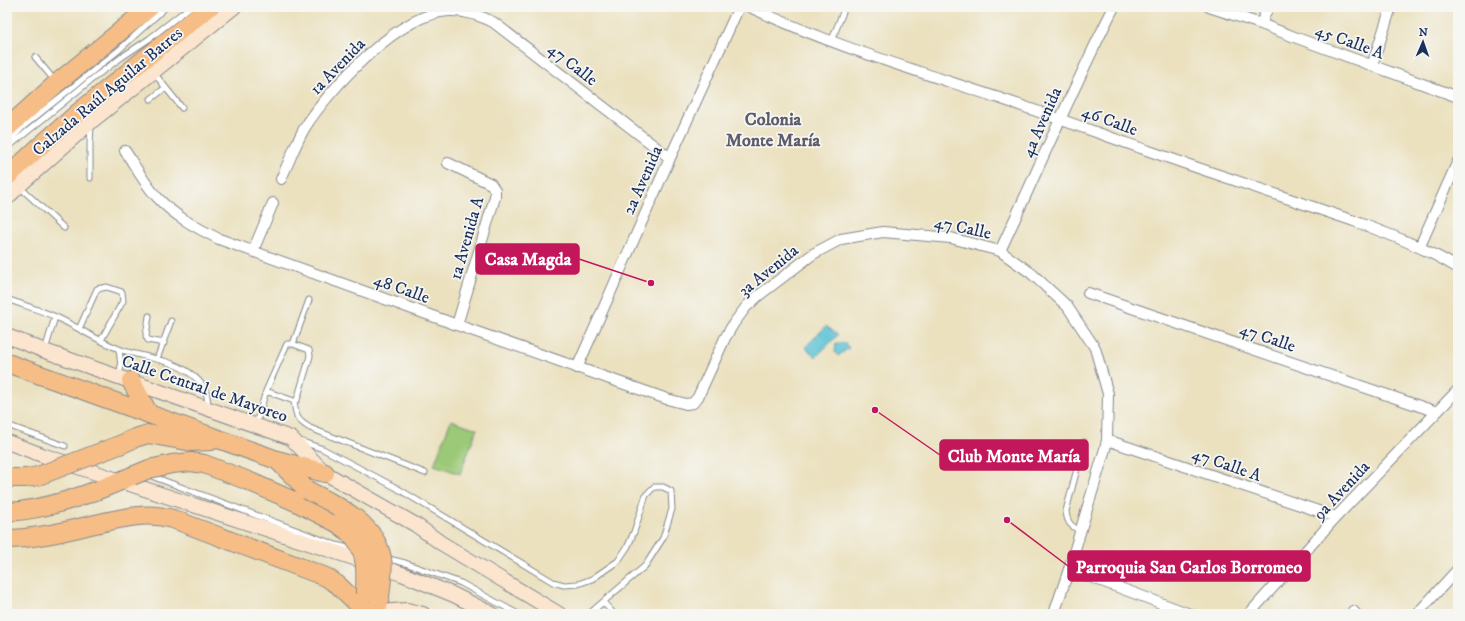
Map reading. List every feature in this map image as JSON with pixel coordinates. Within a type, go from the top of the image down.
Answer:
[{"type":"highway","points":[[7,128],[57,83],[150,7]]},
{"type":"highway","name":"Calzada Raúl Aguilar Batres","points":[[13,181],[79,112],[209,7]]},
{"type":"highway","points":[[7,363],[277,460],[325,473]]},
{"type":"highway","points":[[125,379],[149,414]]},
{"type":"highway","points":[[7,478],[26,478],[38,476],[148,434],[192,442],[225,441]]},
{"type":"highway","points":[[277,460],[307,490],[355,518],[365,526],[374,537],[379,548],[382,564],[369,606]]},
{"type":"highway","points":[[7,512],[23,511],[40,507],[95,491],[149,469],[172,464],[192,462],[204,464],[246,480],[296,502],[337,523],[346,530],[354,538],[362,551],[365,563],[369,606]]},
{"type":"highway","points":[[7,539],[34,537],[141,515],[160,516],[173,519],[333,580],[369,606]]},
{"type":"main road","points":[[7,198],[13,181],[92,121],[234,7]]},
{"type":"main road","name":"Calle Central de Mayoreo","points":[[7,336],[45,352],[291,438],[325,473],[416,525],[441,543],[559,614]]},
{"type":"main road","points":[[7,442],[45,456],[127,479],[402,574],[454,595],[492,614]]},
{"type":"main road","points":[[369,606],[407,610],[423,614]]},
{"type":"street","name":"2a Avenida","points":[[577,368],[739,7]]},
{"type":"street","name":"46 Calle","points":[[750,7],[786,24],[831,42],[1061,119],[1185,164],[1324,210],[1420,246],[1458,268]]},
{"type":"street","name":"4a Avenida","points":[[1000,251],[1084,66],[1114,7]]},
{"type":"street","name":"45 Calle A","points":[[1209,7],[1261,24],[1458,97]]},
{"type":"street","points":[[1261,24],[1268,7]]},
{"type":"street","points":[[1372,66],[1391,7]]},
{"type":"street","name":"47 Calle","points":[[449,11],[480,16],[493,22],[670,158]]},
{"type":"street","name":"1a Avenida","points":[[281,179],[290,156],[305,128],[324,101],[351,71],[390,37],[413,22],[437,13],[449,11]]},
{"type":"street","name":"48 Calle","points":[[125,151],[156,197],[197,228],[219,239],[456,325],[667,399],[686,404],[693,403],[698,397]]},
{"type":"street","points":[[1420,246],[1458,161]]},
{"type":"street","name":"1a Avenida A","points":[[448,162],[491,184],[495,190],[495,197],[456,325]]},
{"type":"street","points":[[253,251],[273,203]]},
{"type":"street","name":"47 Calle","points":[[883,232],[951,238],[1000,251],[1031,272],[1067,306],[1095,348],[1108,394],[1108,440],[1054,614]]},
{"type":"street","name":"3a Avenida","points":[[698,397],[728,333],[746,308],[758,296],[813,254],[841,239],[883,232]]},
{"type":"street","name":"47 Calle","points":[[1088,293],[1437,412]]},
{"type":"street","name":"9a Avenida","points":[[1249,614],[1336,517],[1458,390]]},
{"type":"street","name":"47 Calle A","points":[[1108,440],[1336,517]]},
{"type":"street","points":[[1069,569],[1190,614]]},
{"type":"street","points":[[1417,614],[1458,569]]},
{"type":"lane","points":[[7,143],[24,126],[119,50],[166,7]]},
{"type":"lane","points":[[7,148],[96,76],[149,39],[190,7]]},
{"type":"lane","points":[[831,42],[845,7]]},
{"type":"lane","points":[[35,57],[57,83]]},
{"type":"lane","points":[[153,72],[182,108]]},
{"type":"lane","points":[[151,98],[165,88]]},
{"type":"lane","points":[[90,178],[92,121]]},
{"type":"lane","points":[[13,181],[64,228]]},
{"type":"lane","points":[[79,329],[97,290],[108,286],[122,292],[123,301],[101,340]]},
{"type":"lane","points":[[7,299],[55,317],[119,349],[170,363],[187,372],[198,379],[205,388],[208,397],[207,408]]},
{"type":"lane","points":[[292,344],[308,300]]},
{"type":"lane","points":[[149,316],[146,336],[148,340],[164,344]]},
{"type":"lane","points":[[45,352],[55,317]]},
{"type":"lane","points":[[157,359],[164,344],[170,321]]},
{"type":"lane","points":[[255,425],[266,391],[287,344],[292,344],[309,350],[310,356],[298,399],[294,401]]},
{"type":"lane","points":[[119,349],[121,366],[125,379]]},
{"type":"lane","points":[[266,391],[294,401]]},
{"type":"lane","points":[[294,401],[296,414],[300,422],[310,428],[425,472]]},
{"type":"lane","points":[[7,425],[66,446]]},
{"type":"lane","points":[[291,438],[323,448],[395,488],[552,582],[564,585],[578,584],[592,579],[618,561],[634,532],[646,494],[654,487],[663,487],[671,491],[672,509],[663,538],[645,566],[589,614]]},
{"type":"lane","points":[[1080,531],[1069,525],[1066,512],[1084,442]]},
{"type":"lane","points":[[154,477],[336,545],[367,553]]},
{"type":"lane","points":[[374,555],[405,563],[461,583],[518,614]]},
{"type":"lane","points":[[603,602],[614,614]]},
{"type":"green space","points":[[451,420],[477,429],[460,474],[434,465]]},
{"type":"water","points":[[826,326],[838,335],[816,357],[805,347]]},
{"type":"water","points":[[836,343],[845,343],[849,348],[838,356],[835,352]]},
{"type":"place","name":"Casa Magda","points":[[651,283]]},
{"type":"place","name":"Club Monte María","points":[[875,410]]},
{"type":"place","name":"Parroquia San Carlos Borromeo","points":[[1007,520]]},
{"type":"district","name":"Colonia Monte María","points":[[773,129]]}]
